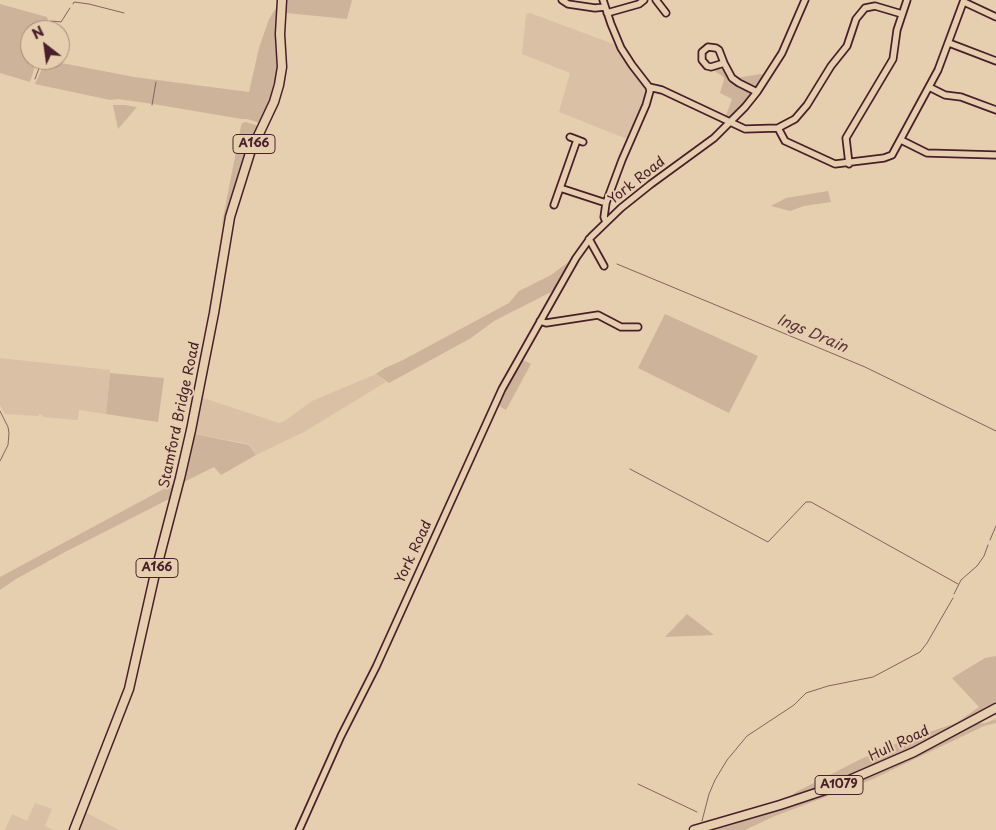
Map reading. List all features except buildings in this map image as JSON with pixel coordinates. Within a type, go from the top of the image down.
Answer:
[{"type":"highway","name":"Stamford Bridge Road","points":[[74,830],[130,689],[154,578],[191,430],[214,313],[230,217],[250,153],[280,85],[282,67],[280,34],[282,0]]},
{"type":"highway","name":"Hull Road","points":[[694,830],[780,806],[831,788],[914,752],[996,708]]},
{"type":"street","points":[[562,0],[568,4],[606,10],[639,4],[644,0]]},
{"type":"street","points":[[603,0],[621,48],[649,86],[650,91],[606,203],[604,217],[606,222]]},
{"type":"street","points":[[656,0],[666,13]]},
{"type":"street","name":"York Road","points":[[299,830],[341,736],[379,661],[498,396],[581,250],[606,222],[633,198],[714,138],[731,122],[757,92],[782,53],[805,0]]},
{"type":"street","points":[[849,164],[846,138],[893,59],[897,30],[907,0]]},
{"type":"street","points":[[778,128],[785,142],[830,163],[849,164],[888,157],[895,152],[929,87],[949,43],[964,1],[996,17]]},
{"type":"street","points":[[649,86],[662,90],[745,129],[778,128],[791,122],[799,115],[847,46],[858,15],[869,4],[902,14]]},
{"type":"street","points":[[949,43],[996,61]]},
{"type":"street","points":[[724,63],[735,81],[757,92]]},
{"type":"street","points":[[929,87],[945,95],[961,96],[996,110]]},
{"type":"street","points":[[554,205],[577,140]]},
{"type":"street","points":[[901,140],[927,153],[996,155]]},
{"type":"street","points":[[560,188],[606,203]]},
{"type":"street","points":[[589,239],[604,266]]},
{"type":"street","points":[[540,321],[546,323],[598,314],[621,327],[638,328]]},
{"type":"shaded area","points":[[287,0],[352,0],[347,19],[286,13]]},
{"type":"shaded area","points":[[0,4],[47,17],[48,20],[20,20],[20,70],[34,70],[30,82],[0,73]]},
{"type":"shaded area","points":[[278,5],[276,18],[277,80],[271,103],[260,123],[247,119],[153,104],[118,99],[110,100],[35,84],[41,70],[70,70],[70,65],[134,77],[249,92],[259,48],[269,19]]},
{"type":"shaded area","points":[[530,13],[619,46],[629,65],[644,85],[646,94],[627,139],[559,112],[570,73],[522,54],[526,14]]},
{"type":"shaded area","points":[[720,68],[751,93],[742,107],[729,119],[725,118],[732,99],[720,93],[724,77],[713,70]]},
{"type":"shaded area","points":[[764,75],[757,88],[739,81],[739,78],[742,77]]},
{"type":"shaded area","points":[[113,105],[137,107],[118,129]]},
{"type":"shaded area","points":[[246,122],[259,126],[221,228],[241,126],[242,123]]},
{"type":"shaded area","points":[[828,191],[831,202],[804,206],[790,211],[771,206],[786,198]]},
{"type":"shaded area","points":[[571,260],[555,290],[494,321],[471,338],[389,383],[376,374],[509,303],[519,291],[551,275]]},
{"type":"shaded area","points":[[665,314],[758,356],[729,413],[638,368]]},
{"type":"shaded area","points":[[0,358],[110,370],[106,414],[79,410],[78,420],[43,417],[39,414],[39,416],[5,414],[0,405]]},
{"type":"shaded area","points":[[521,359],[531,364],[506,410],[499,406]]},
{"type":"shaded area","points":[[110,373],[164,378],[158,422],[106,414]]},
{"type":"shaded area","points":[[376,374],[386,382],[304,432],[256,455],[249,444],[194,434],[200,397],[279,423],[312,401]]},
{"type":"shaded area","points":[[194,434],[249,445],[256,455],[221,475],[214,467],[184,482]]},
{"type":"shaded area","points":[[173,484],[171,498],[65,552],[0,590],[0,577]]},
{"type":"shaded area","points":[[687,614],[714,635],[665,637]]},
{"type":"shaded area","points":[[996,656],[996,703],[942,735],[896,758],[784,801],[796,792],[861,759],[897,743],[956,723],[979,707],[952,678],[985,658]]},
{"type":"shaded area","points":[[996,719],[996,723],[984,726],[873,779],[775,816],[745,830],[705,830],[804,801],[973,724],[985,723]]},
{"type":"shaded area","points":[[35,803],[52,809],[45,826],[54,830],[5,830],[12,814],[27,821]]},
{"type":"shaded area","points":[[85,812],[119,830],[80,830]]},
{"type":"waterway","points":[[73,4],[74,2],[89,4],[124,13]]},
{"type":"waterway","points":[[62,20],[70,8]]},
{"type":"waterway","points":[[35,79],[38,70]]},
{"type":"waterway","points":[[152,105],[156,82]]},
{"type":"waterway","name":"Ings Drain","points":[[617,264],[865,367],[996,431]]},
{"type":"waterway","points":[[0,411],[9,433],[8,445],[0,461]]},
{"type":"waterway","points":[[630,469],[768,542],[806,502],[811,502],[958,584]]},
{"type":"waterway","name":"Ings Drain","points":[[990,540],[996,526]]},
{"type":"waterway","name":"Ings Drain","points":[[954,594],[961,580],[977,566],[984,556],[988,545]]},
{"type":"waterway","name":"Ings Drain","points":[[702,821],[715,780],[727,760],[747,736],[794,705],[806,693],[828,686],[873,677],[920,652],[953,598]]},
{"type":"waterway","points":[[638,784],[697,812]]}]
